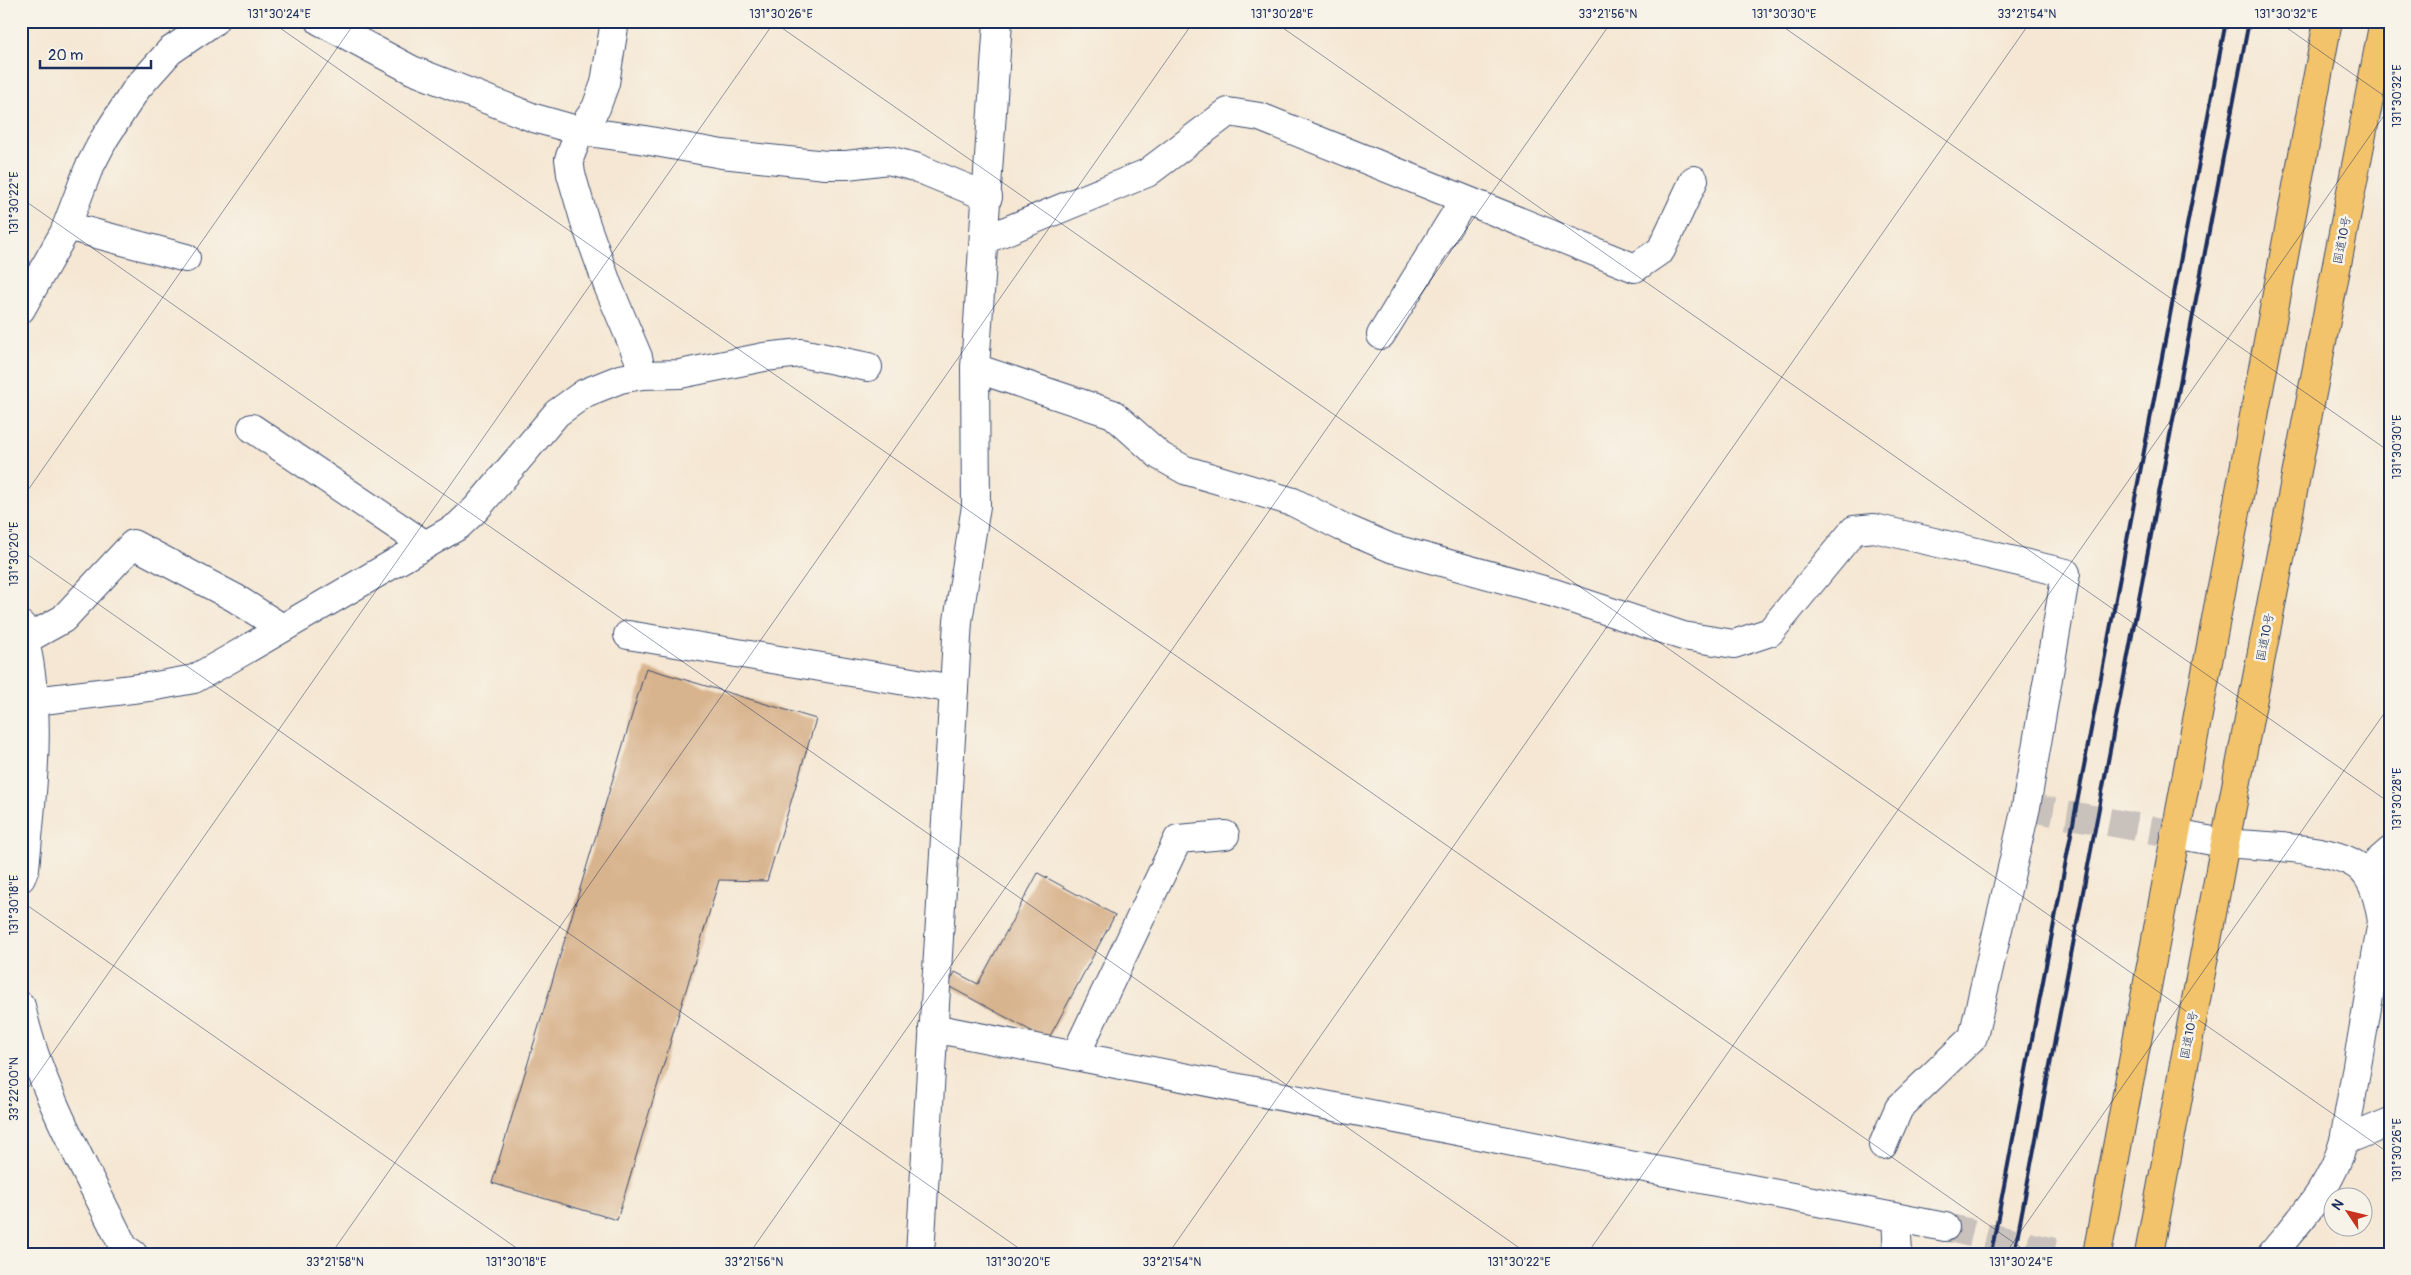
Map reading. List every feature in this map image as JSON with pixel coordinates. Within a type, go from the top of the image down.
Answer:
[{"type":"highway","points":[[2097,1254],[2328,21]]},
{"type":"highway","name":"国道10号","points":[[2149,1254],[2225,843],[2384,21]]},
{"type":"street","points":[[21,309],[67,226],[88,170],[100,147],[137,88],[170,51],[214,21]]},
{"type":"street","points":[[320,21],[412,70],[534,118],[580,131],[639,138],[722,154],[817,164],[847,165],[888,160],[915,167],[988,197]]},
{"type":"street","points":[[615,21],[605,82],[596,108],[580,131],[569,159],[571,174],[608,286],[638,357],[642,375]]},
{"type":"street","points":[[920,1254],[958,621],[976,506],[975,368],[988,197],[998,21]]},
{"type":"street","points":[[984,240],[1146,173],[1228,112],[1260,117],[1635,268],[1661,250],[1694,180]]},
{"type":"street","points":[[1381,335],[1464,200]]},
{"type":"street","points":[[67,226],[186,258]]},
{"type":"street","points":[[35,701],[156,686],[194,679],[458,526],[476,509],[557,413],[585,393],[620,379],[642,375],[680,374],[764,357],[801,353],[868,367]]},
{"type":"street","points":[[975,368],[1004,380],[1113,414],[1160,456],[1185,470],[1293,502],[1391,548],[1554,593],[1683,636],[1734,644],[1770,632],[1854,530],[1874,528],[2066,572],[2026,807],[1973,1037],[1899,1108],[1883,1145]]},
{"type":"street","points":[[252,428],[424,544]]},
{"type":"street","points":[[21,878],[25,868],[29,738],[35,701],[23,633],[63,619],[133,544],[235,598],[282,628]]},
{"type":"street","points":[[628,635],[954,689]]},
{"type":"street","points":[[2175,834],[2225,843],[2318,851],[2349,860],[2365,873],[2377,896],[2382,920],[2344,1141],[2338,1163],[2326,1186],[2272,1254]]},
{"type":"street","points":[[1075,1056],[1178,839],[1225,835]]},
{"type":"street","points":[[2365,873],[2390,851]]},
{"type":"street","points":[[21,1006],[27,1034],[65,1127],[126,1252]]},
{"type":"street","points":[[933,1028],[1945,1227]]},
{"type":"street","points":[[2344,1141],[2390,1122]]},
{"type":"street","points":[[1896,1218],[1898,1254]]},
{"type":"building","points":[[646,668],[816,719],[767,881],[719,880],[617,1220],[492,1183]]},
{"type":"building","points":[[1038,873],[1115,915],[1048,1040],[948,986],[955,972],[978,984]]},
{"type":"tunnel","points":[[2026,807],[2175,834]]},
{"type":"tunnel","points":[[1945,1227],[2063,1254]]},
{"type":"railway","points":[[1991,1254],[2226,21]]},
{"type":"railway","points":[[2014,1254],[2249,21]]}]
